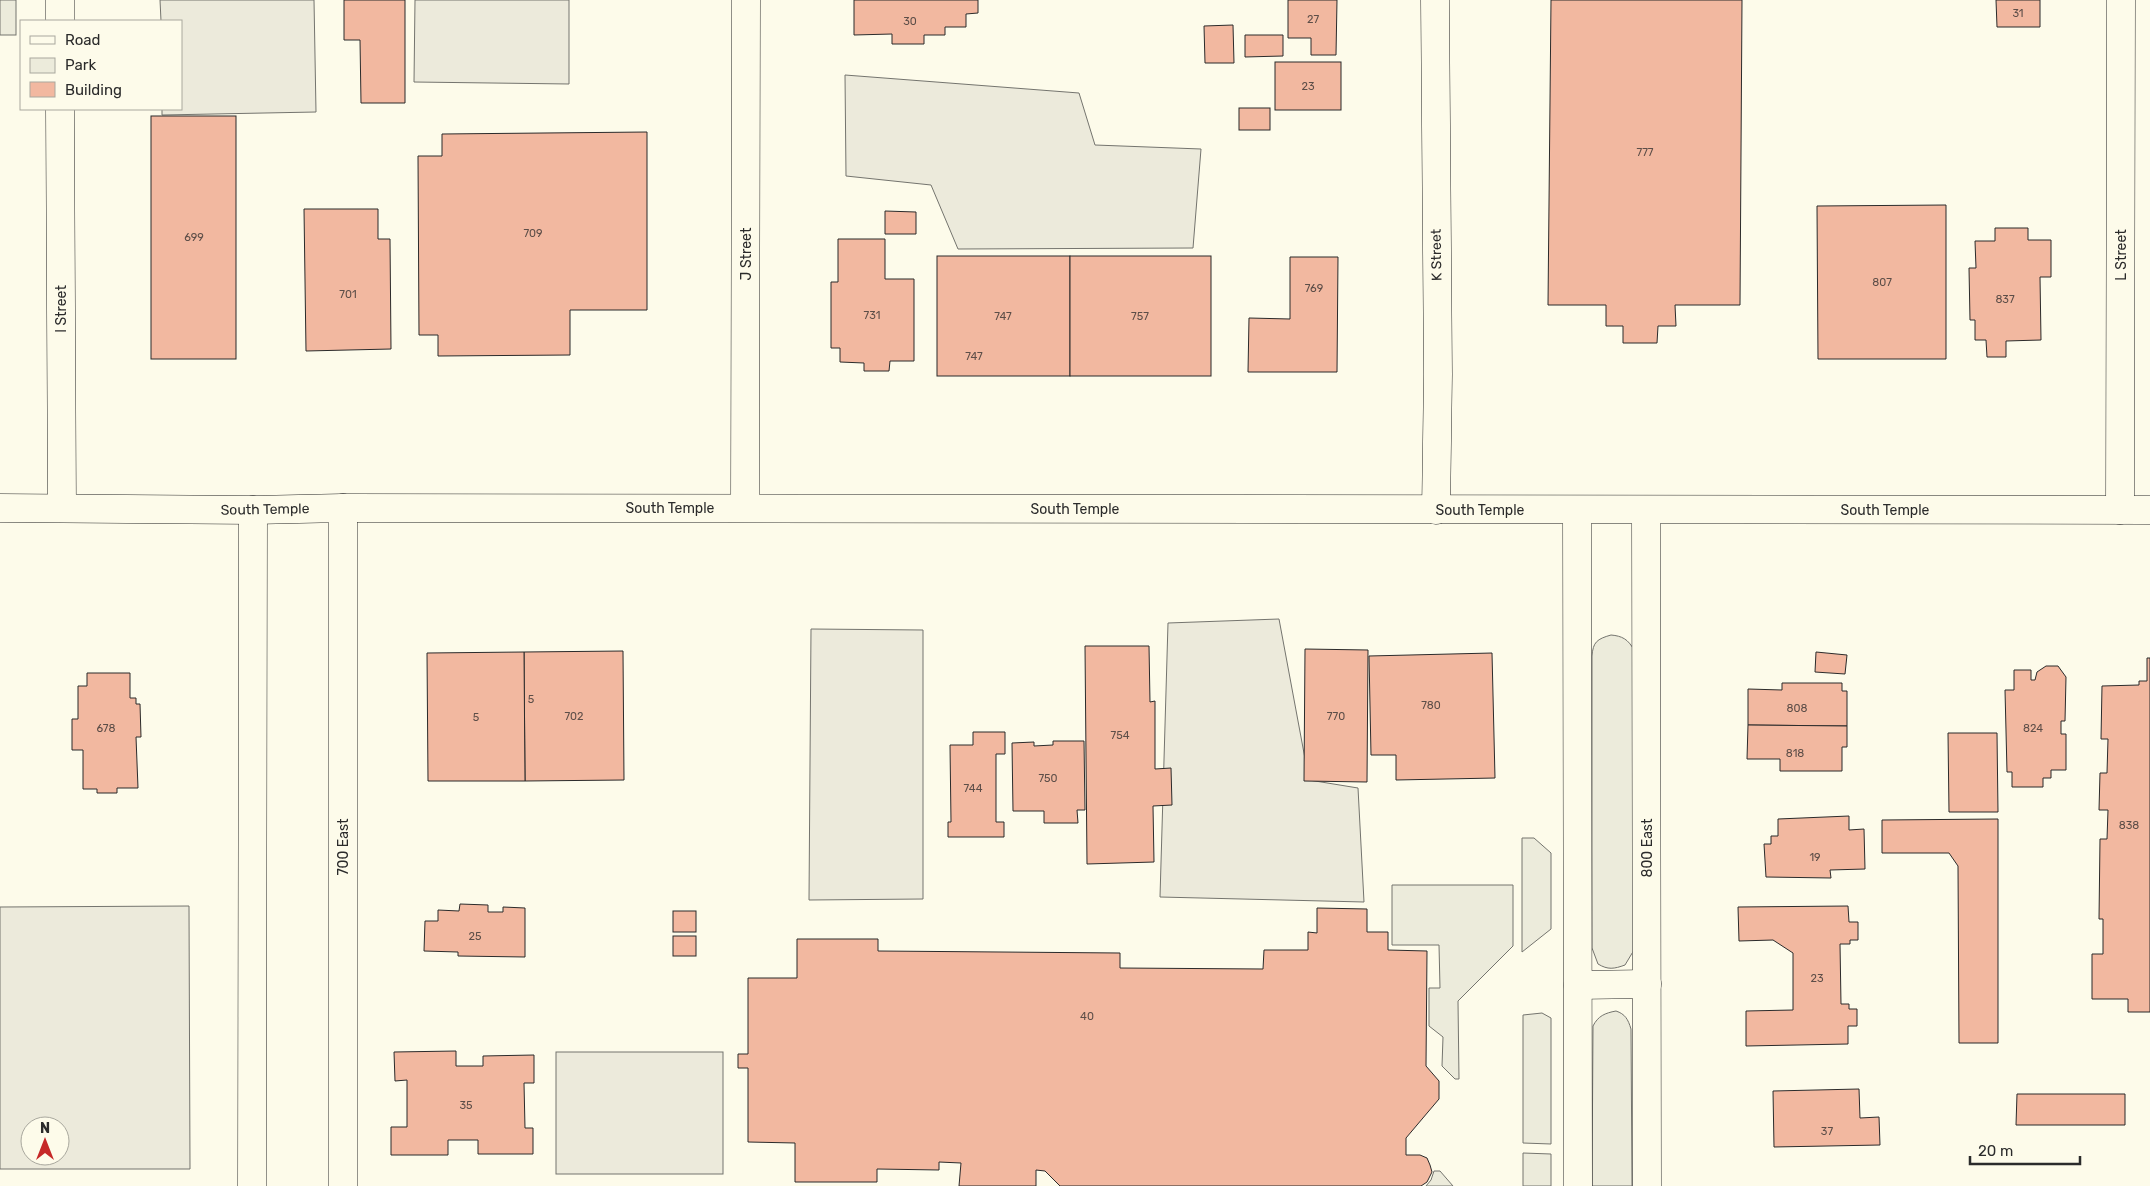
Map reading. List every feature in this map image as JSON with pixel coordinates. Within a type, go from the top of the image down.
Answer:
[{"type":"main road","points":[[60,0],[60,20]]},
{"type":"main road","name":"J Street","points":[[745,508],[746,0]]},
{"type":"main road","name":"K Street","points":[[1435,0],[1438,374],[1436,510]]},
{"type":"main road","name":"L Street","points":[[2120,510],[2121,0]]},
{"type":"main road","name":"I Street","points":[[60,110],[62,508]]},
{"type":"main road","name":"South Temple","points":[[0,508],[253,510],[343,508],[745,508],[2150,510]]},
{"type":"main road","name":"700 East","points":[[342,1186],[343,508]]},
{"type":"main road","points":[[252,1186],[253,510]]},
{"type":"main road","points":[[1577,510],[1578,1186]]},
{"type":"main road","name":"800 East","points":[[1646,510],[1647,1186]]},
{"type":"main road","points":[[1578,985],[1647,984]]},
{"type":"green space","points":[[0,0],[16,0],[16,35],[0,35]]},
{"type":"green space","points":[[1611,635],[1624,639],[1634,650],[1634,950],[1625,965],[1611,968],[1598,964],[1592,948],[1592,656],[1595,644],[1602,638]]},
{"type":"green space","points":[[1522,838],[1534,838],[1551,853],[1551,929],[1522,952]]},
{"type":"green space","points":[[1392,885],[1513,885],[1513,946],[1458,1001],[1459,1079],[1455,1079],[1442,1066],[1443,1037],[1429,1026],[1429,988],[1440,988],[1439,945],[1392,945]]},
{"type":"green space","points":[[1616,1011],[1626,1017],[1631,1029],[1632,1186],[1592,1186],[1593,1026],[1602,1016]]},
{"type":"green space","points":[[1542,1013],[1551,1018],[1551,1144],[1523,1143],[1523,1015]]},
{"type":"green space","points":[[1523,1153],[1551,1154],[1551,1186],[1523,1186]]},
{"type":"green space","points":[[1434,1171],[1440,1171],[1453,1186],[1426,1186],[1431,1180]]},
{"type":"shaded area","points":[[160,0],[314,0],[316,112],[162,115],[162,110],[182,110],[182,20],[161,20]]},
{"type":"shaded area","points":[[415,0],[569,0],[569,84],[414,82]]},
{"type":"shaded area","points":[[845,75],[1079,93],[1095,145],[1201,149],[1193,248],[958,249],[931,185],[846,176]]},
{"type":"shaded area","points":[[1279,619],[1309,780],[1358,788],[1364,902],[1160,897],[1168,623]]},
{"type":"shaded area","points":[[811,629],[923,630],[923,899],[809,900]]},
{"type":"shaded area","points":[[189,906],[190,1169],[0,1169],[0,907]]},
{"type":"shaded area","points":[[556,1052],[723,1052],[723,1174],[556,1174]]},
{"type":"building","points":[[344,0],[405,0],[405,103],[361,103],[360,40],[344,40]]},
{"type":"building","points":[[854,0],[978,0],[978,13],[966,14],[966,27],[945,27],[945,35],[924,35],[924,44],[892,44],[892,34],[854,35]]},
{"type":"building","points":[[1288,0],[1337,0],[1336,55],[1311,55],[1311,38],[1288,38]]},
{"type":"building","points":[[1551,0],[1742,0],[1740,305],[1675,305],[1676,326],[1658,326],[1657,343],[1623,343],[1623,326],[1606,326],[1606,305],[1548,305]]},
{"type":"building","points":[[1996,0],[2040,0],[2040,27],[1997,27]]},
{"type":"building","points":[[1233,25],[1234,63],[1205,63],[1204,26]]},
{"type":"building","points":[[1245,35],[1283,35],[1283,56],[1245,57]]},
{"type":"building","points":[[1275,62],[1341,62],[1341,110],[1275,110]]},
{"type":"building","points":[[1239,108],[1270,108],[1270,130],[1239,130]]},
{"type":"building","points":[[151,116],[236,116],[236,359],[151,359]]},
{"type":"building","points":[[647,132],[647,310],[570,310],[570,355],[438,356],[438,335],[419,335],[418,156],[442,156],[442,134]]},
{"type":"building","points":[[1946,205],[1946,359],[1818,359],[1817,206]]},
{"type":"building","points":[[304,209],[378,209],[378,239],[390,239],[391,349],[306,351]]},
{"type":"building","points":[[885,211],[916,212],[916,234],[885,234]]},
{"type":"building","points":[[1995,228],[2028,228],[2028,240],[2051,240],[2051,277],[2040,277],[2041,340],[2006,341],[2006,357],[1987,357],[1986,340],[1975,340],[1975,320],[1970,320],[1969,268],[1976,268],[1975,241],[1995,241]]},
{"type":"building","points":[[838,239],[885,239],[885,279],[914,279],[914,361],[890,361],[889,371],[864,371],[864,363],[840,362],[840,348],[831,348],[831,282],[838,282]]},
{"type":"building","points":[[937,256],[1070,256],[1070,376],[937,376]]},
{"type":"building","points":[[1070,256],[1211,256],[1211,376],[1070,376]]},
{"type":"building","points":[[1290,257],[1338,257],[1337,372],[1248,372],[1249,318],[1290,319]]},
{"type":"building","points":[[1085,646],[1149,646],[1150,702],[1155,701],[1155,769],[1171,768],[1172,805],[1153,806],[1154,862],[1087,864]]},
{"type":"building","points":[[1305,649],[1368,650],[1367,782],[1304,781]]},
{"type":"building","points":[[623,651],[624,780],[525,781],[524,652]]},
{"type":"building","points":[[524,652],[525,781],[428,781],[427,653]]},
{"type":"building","points":[[1816,652],[1847,655],[1845,674],[1815,672]]},
{"type":"building","points":[[1492,653],[1495,778],[1396,780],[1396,755],[1371,755],[1369,656]]},
{"type":"building","points":[[2147,658],[2150,658],[2150,1012],[2128,1012],[2128,999],[2092,999],[2092,954],[2103,954],[2103,919],[2099,919],[2100,839],[2107,839],[2108,810],[2099,810],[2100,773],[2107,773],[2108,739],[2101,739],[2102,686],[2139,685],[2139,681],[2147,681]]},
{"type":"building","points":[[2046,666],[2058,666],[2066,677],[2065,721],[2061,721],[2061,734],[2066,734],[2066,770],[2051,770],[2051,778],[2043,778],[2043,787],[2012,787],[2012,772],[2007,772],[2005,690],[2014,690],[2014,670],[2031,670],[2031,680],[2035,680],[2037,672]]},
{"type":"building","points":[[87,673],[130,673],[130,698],[136,698],[136,704],[140,704],[141,737],[136,737],[138,788],[117,788],[117,793],[97,793],[97,789],[83,789],[83,750],[72,750],[72,719],[78,719],[78,686],[87,686]]},
{"type":"building","points":[[1782,683],[1842,683],[1842,691],[1847,691],[1847,726],[1748,725],[1748,689],[1782,690]]},
{"type":"building","points":[[1748,725],[1847,726],[1847,747],[1842,747],[1842,771],[1780,771],[1780,759],[1747,759]]},
{"type":"building","points":[[973,732],[1005,732],[1005,754],[996,754],[996,822],[1004,822],[1004,837],[948,837],[948,822],[951,822],[950,745],[973,745]]},
{"type":"building","points":[[1948,733],[1997,733],[1998,812],[1949,812]]},
{"type":"building","points":[[1053,741],[1084,741],[1085,810],[1077,810],[1078,823],[1044,823],[1044,811],[1013,811],[1012,743],[1034,742],[1034,746],[1053,745]]},
{"type":"building","points":[[1849,816],[1849,830],[1864,829],[1865,869],[1830,870],[1831,878],[1766,877],[1764,844],[1771,844],[1771,836],[1778,836],[1778,819]]},
{"type":"building","points":[[1998,819],[1998,1043],[1959,1043],[1958,866],[1949,853],[1882,853],[1882,820]]},
{"type":"building","points":[[460,904],[488,905],[488,912],[503,912],[503,907],[525,908],[525,957],[458,956],[458,952],[424,951],[425,921],[438,921],[438,910],[459,911]]},
{"type":"building","points":[[1848,906],[1849,922],[1858,922],[1858,940],[1850,940],[1850,944],[1840,944],[1841,1004],[1849,1004],[1849,1009],[1857,1009],[1857,1026],[1848,1026],[1848,1044],[1746,1046],[1746,1011],[1793,1010],[1793,953],[1773,940],[1739,941],[1738,907]]},
{"type":"building","points":[[1317,908],[1367,909],[1367,932],[1388,932],[1388,950],[1427,951],[1426,1066],[1439,1081],[1439,1099],[1406,1138],[1406,1155],[1420,1155],[1427,1158],[1430,1165],[1432,1172],[1427,1182],[1421,1186],[1060,1186],[1045,1171],[1036,1170],[1036,1186],[959,1186],[961,1163],[939,1162],[939,1170],[877,1169],[877,1182],[795,1182],[795,1143],[748,1142],[748,1068],[738,1068],[738,1054],[748,1054],[748,978],[797,978],[797,939],[878,939],[878,951],[1120,953],[1120,968],[1263,969],[1264,950],[1308,950],[1308,932],[1317,933]]},
{"type":"building","points":[[673,911],[696,911],[696,932],[673,932]]},
{"type":"building","points":[[673,936],[696,936],[696,956],[673,956]]},
{"type":"building","points":[[456,1051],[456,1066],[483,1066],[483,1056],[534,1055],[534,1083],[524,1083],[525,1128],[533,1128],[533,1154],[478,1154],[478,1140],[448,1140],[448,1155],[391,1155],[391,1127],[407,1127],[407,1080],[395,1081],[394,1052]]},
{"type":"building","points":[[1859,1089],[1860,1118],[1879,1117],[1880,1145],[1774,1147],[1773,1091]]},
{"type":"building","points":[[2017,1094],[2125,1094],[2125,1125],[2016,1125]]}]
